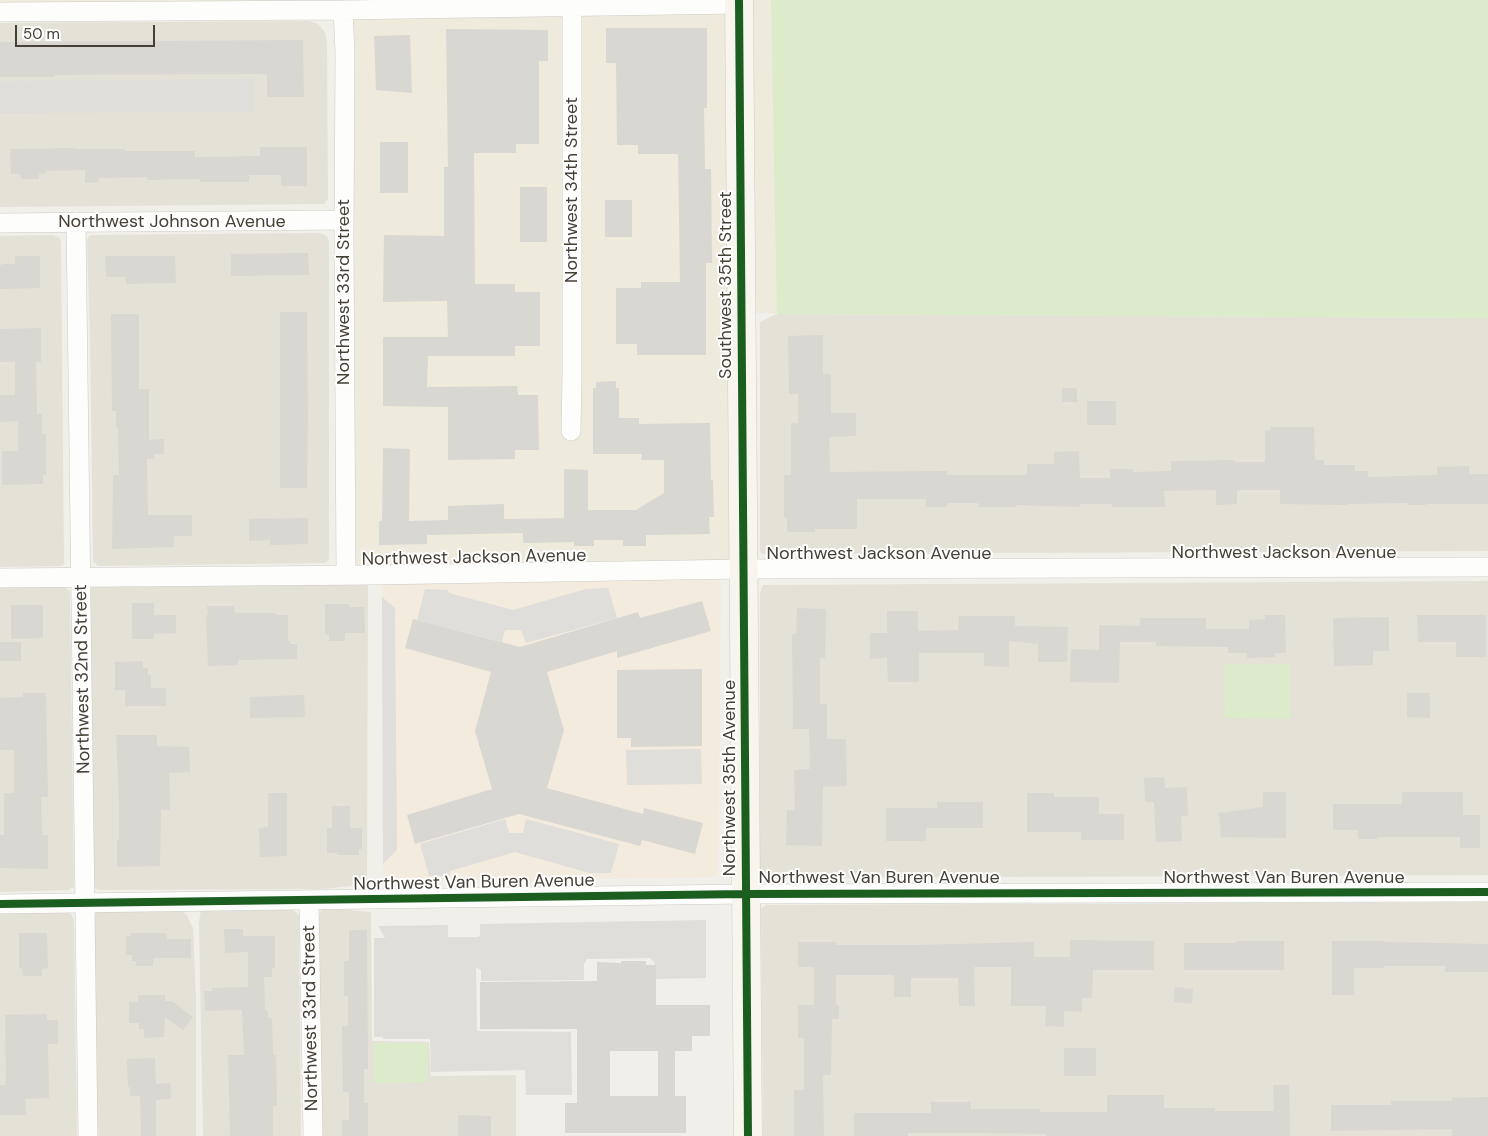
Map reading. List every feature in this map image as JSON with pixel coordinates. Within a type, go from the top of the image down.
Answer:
[{"type":"main road","name":"Southwest 35th Street","points":[[739,2],[744,569]]},
{"type":"main road","name":"Northwest 35th Avenue","points":[[744,569],[748,1136]]},
{"type":"street","points":[[0,12],[343,10],[739,2]]},
{"type":"street","name":"Northwest 34th Street","points":[[570,431],[572,374],[572,6]]},
{"type":"street","name":"Northwest 33rd Street","points":[[343,10],[345,52],[346,575]]},
{"type":"street","name":"Northwest Johnson Avenue","points":[[0,223],[344,220]]},
{"type":"street","name":"Northwest 32nd Street","points":[[76,222],[88,1136]]},
{"type":"street","name":"Northwest Jackson Avenue","points":[[0,578],[744,569],[1488,567]]},
{"type":"street","name":"Northwest Van Buren Avenue","points":[[0,904],[745,894],[1488,892]]},
{"type":"street","name":"Northwest 33rd Street","points":[[309,900],[313,1136]]},
{"type":"shaded area","points":[[0,0],[1488,0],[1488,310],[738,313],[736,562],[350,570],[347,6],[0,4]]},
{"type":"shaded area","points":[[309,21],[318,24],[325,32],[327,44],[328,199],[324,204],[0,207],[0,23]]},
{"type":"shaded area","points":[[254,79],[254,112],[0,113],[0,81]]},
{"type":"shaded area","points":[[319,233],[327,236],[329,242],[328,561],[324,563],[98,566],[93,561],[87,241],[89,236]]},
{"type":"shaded area","points":[[53,235],[60,238],[61,244],[64,564],[61,566],[0,567],[0,236]]},
{"type":"shaded area","points":[[777,314],[1488,318],[1488,551],[763,554],[760,550],[760,322]]},
{"type":"shaded area","points":[[716,580],[721,584],[721,591],[718,873],[714,877],[383,883],[382,583]]},
{"type":"shaded area","points":[[1488,581],[1488,875],[769,878],[761,876],[760,593],[763,585]]},
{"type":"shaded area","points":[[368,584],[367,884],[323,889],[99,890],[92,887],[90,591],[92,587]]},
{"type":"shaded area","points":[[0,587],[64,587],[70,593],[74,887],[68,890],[0,892]]},
{"type":"shaded area","points":[[608,588],[617,618],[526,643],[521,630],[505,630],[502,642],[417,620],[425,589],[448,590],[449,593],[513,610],[586,589]]},
{"type":"shaded area","points":[[382,597],[395,608],[397,850],[383,864]]},
{"type":"shaded area","points":[[701,749],[702,784],[627,785],[626,750]]},
{"type":"shaded area","points":[[505,819],[509,833],[523,833],[526,819],[619,844],[611,873],[589,873],[515,852],[450,871],[450,876],[429,876],[420,844]]},
{"type":"shaded area","points":[[1488,902],[1488,1136],[763,1136],[761,909],[766,905]]},
{"type":"shaded area","points":[[324,908],[371,912],[372,1041],[429,1042],[431,1076],[516,1075],[516,1136],[321,1136],[318,919],[320,912]]},
{"type":"shaded area","points":[[291,909],[299,917],[301,1136],[203,1136],[199,922],[201,910]]},
{"type":"shaded area","points":[[180,910],[187,915],[193,928],[196,999],[196,1136],[97,1136],[94,918],[98,912]]},
{"type":"shaded area","points":[[0,912],[63,912],[72,915],[74,922],[77,1136],[0,1136]]},
{"type":"shaded area","points":[[706,920],[706,978],[656,979],[655,963],[650,958],[587,959],[584,964],[584,980],[481,981],[481,970],[476,967],[477,1031],[571,1032],[572,1095],[526,1095],[525,1070],[431,1072],[430,1039],[383,1039],[383,1037],[374,1037],[374,938],[385,938],[378,926],[448,925],[448,937],[477,937],[480,936],[480,924]]},
{"type":"green space","points":[[771,0],[1488,0],[1488,318],[777,314]]},
{"type":"green space","points":[[1224,664],[1290,664],[1290,719],[1225,718]]},
{"type":"green space","points":[[374,1043],[427,1043],[428,1082],[374,1083]]},
{"type":"building","points":[[606,28],[707,28],[707,108],[704,108],[705,169],[711,169],[712,263],[706,263],[706,355],[637,355],[637,344],[616,344],[616,288],[641,288],[641,282],[680,282],[678,154],[638,154],[638,145],[617,145],[616,63],[606,63]]},
{"type":"building","points":[[446,29],[548,30],[548,61],[539,61],[539,144],[516,144],[516,153],[474,153],[475,284],[515,284],[515,292],[540,292],[540,346],[515,346],[515,356],[428,356],[427,387],[517,386],[518,395],[538,395],[539,450],[515,450],[515,459],[448,460],[448,407],[383,406],[383,337],[448,337],[447,301],[383,302],[384,235],[444,236],[444,167],[448,167]]},
{"type":"building","points":[[410,35],[412,93],[376,90],[374,36]]},
{"type":"building","points":[[303,40],[304,97],[267,97],[267,74],[0,77],[0,42]]},
{"type":"building","points":[[380,142],[408,142],[408,193],[380,193]]},
{"type":"building","points":[[260,147],[307,147],[307,186],[281,186],[281,175],[249,175],[249,182],[200,182],[200,179],[147,180],[147,177],[99,178],[99,182],[85,183],[85,170],[46,171],[46,173],[39,174],[39,179],[21,179],[20,174],[11,174],[10,149],[75,148],[125,149],[125,151],[195,151],[195,157],[260,156]]},
{"type":"building","points":[[520,187],[547,187],[547,242],[520,242]]},
{"type":"building","points":[[605,200],[632,200],[632,237],[605,237]]},
{"type":"building","points":[[308,253],[309,275],[231,276],[231,254]]},
{"type":"building","points":[[15,256],[40,256],[40,288],[0,289],[0,265],[15,264]]},
{"type":"building","points":[[105,256],[175,256],[176,283],[126,284],[126,277],[106,277]]},
{"type":"building","points":[[280,312],[307,312],[307,488],[280,488]]},
{"type":"building","points":[[111,314],[139,314],[139,389],[149,389],[149,440],[164,439],[164,454],[154,454],[154,459],[147,459],[148,515],[192,515],[192,536],[174,536],[174,547],[112,549],[113,475],[119,475],[118,428],[116,428],[116,411],[112,411]]},
{"type":"building","points":[[41,328],[41,362],[36,362],[37,414],[42,414],[42,434],[46,434],[46,475],[43,475],[43,484],[2,485],[2,451],[18,451],[18,421],[0,422],[0,395],[15,395],[15,362],[0,362],[0,329]]},
{"type":"building","points":[[823,335],[823,374],[831,374],[831,413],[856,413],[856,436],[829,437],[830,472],[947,471],[947,475],[1027,475],[1027,464],[1054,464],[1054,452],[1079,451],[1080,478],[1110,478],[1110,469],[1133,469],[1133,472],[1171,471],[1171,461],[1235,460],[1235,462],[1265,462],[1265,430],[1270,430],[1270,427],[1314,427],[1315,460],[1324,460],[1324,465],[1355,465],[1355,471],[1368,471],[1368,477],[1437,475],[1437,467],[1469,466],[1469,474],[1488,474],[1488,504],[1280,504],[1280,490],[1237,490],[1237,504],[1216,505],[1216,490],[1164,491],[1165,507],[1112,507],[1112,504],[1080,504],[1080,507],[1016,505],[1016,507],[978,507],[978,503],[947,503],[947,507],[926,507],[926,499],[857,499],[857,529],[815,529],[815,532],[787,532],[787,518],[784,518],[784,475],[791,475],[791,423],[798,423],[798,394],[789,394],[788,336]]},
{"type":"building","points":[[616,381],[616,388],[619,388],[619,418],[639,418],[639,424],[710,423],[714,517],[709,517],[710,534],[646,535],[646,546],[623,546],[623,540],[594,540],[594,546],[574,546],[574,542],[523,543],[523,533],[427,535],[427,544],[379,545],[379,521],[382,521],[383,448],[410,449],[409,521],[448,520],[448,506],[504,504],[504,519],[564,518],[564,469],[588,470],[588,510],[636,510],[664,493],[664,460],[641,460],[642,454],[593,454],[593,388],[596,388],[596,382]]},
{"type":"building","points":[[1062,388],[1077,388],[1077,402],[1062,402]]},
{"type":"building","points":[[1087,401],[1116,401],[1116,425],[1087,425]]},
{"type":"building","points":[[308,518],[308,544],[270,545],[270,540],[249,541],[249,519]]},
{"type":"building","points":[[702,601],[711,631],[617,658],[617,651],[547,672],[564,730],[547,788],[643,814],[644,808],[703,823],[695,854],[642,840],[640,846],[519,814],[415,844],[407,815],[492,789],[475,731],[491,672],[405,648],[413,619],[520,647],[638,612],[640,618]]},
{"type":"building","points":[[132,603],[154,603],[154,615],[176,615],[176,633],[154,634],[154,639],[132,639]]},
{"type":"building","points":[[325,604],[349,604],[349,607],[364,607],[365,633],[345,633],[345,641],[329,641],[329,634],[325,634]]},
{"type":"building","points":[[11,605],[43,605],[43,638],[11,639]]},
{"type":"building","points":[[207,606],[234,606],[234,612],[237,613],[276,613],[276,615],[288,615],[288,641],[290,641],[290,644],[297,644],[297,659],[238,660],[238,665],[208,666]]},
{"type":"building","points":[[797,608],[826,609],[825,658],[820,658],[820,704],[827,704],[827,739],[846,739],[847,786],[823,787],[822,846],[786,845],[787,810],[795,810],[794,770],[810,769],[809,729],[793,729],[792,634],[796,634]]},
{"type":"building","points":[[887,611],[918,611],[918,631],[958,630],[959,616],[1015,616],[1015,626],[1068,627],[1067,662],[1038,662],[1038,644],[1009,641],[1009,667],[984,666],[984,653],[919,653],[919,682],[888,682],[887,658],[870,659],[870,633],[887,633]]},
{"type":"building","points":[[1265,615],[1285,615],[1286,653],[1275,653],[1275,657],[1247,658],[1247,653],[1228,653],[1228,647],[1156,646],[1156,642],[1120,642],[1119,683],[1070,682],[1071,649],[1099,650],[1099,625],[1140,626],[1140,618],[1206,618],[1206,629],[1249,629],[1249,620],[1265,619]]},
{"type":"building","points":[[1417,615],[1486,615],[1486,657],[1456,657],[1456,642],[1418,642]]},
{"type":"building","points":[[1389,617],[1389,651],[1373,651],[1373,665],[1334,666],[1333,618]]},
{"type":"building","points":[[0,642],[21,642],[21,661],[0,661]]},
{"type":"building","points":[[143,661],[143,668],[148,668],[148,675],[151,675],[151,688],[166,688],[166,706],[125,706],[125,690],[115,690],[115,662]]},
{"type":"building","points":[[702,669],[702,746],[631,747],[631,738],[617,738],[617,670]]},
{"type":"building","points":[[23,693],[46,693],[48,797],[41,797],[42,835],[48,835],[48,869],[0,868],[0,835],[4,835],[4,793],[14,793],[14,750],[0,750],[0,698],[23,697]]},
{"type":"building","points":[[1407,693],[1430,693],[1430,718],[1407,717]]},
{"type":"building","points":[[304,695],[305,717],[250,718],[250,697]]},
{"type":"building","points":[[116,735],[157,735],[157,746],[189,747],[190,772],[169,773],[170,810],[161,810],[160,866],[117,867],[119,800]]},
{"type":"building","points":[[1164,777],[1165,788],[1187,787],[1188,816],[1181,816],[1182,841],[1156,842],[1154,802],[1145,802],[1144,778]]},
{"type":"building","points":[[1263,792],[1286,792],[1286,838],[1221,837],[1219,813],[1263,807]]},
{"type":"building","points":[[1402,792],[1463,792],[1463,815],[1480,815],[1480,848],[1460,848],[1460,837],[1377,837],[1377,839],[1358,839],[1358,830],[1333,830],[1333,804],[1402,804]]},
{"type":"building","points":[[268,793],[287,793],[287,856],[260,857],[259,828],[268,827]]},
{"type":"building","points":[[1027,793],[1054,793],[1054,797],[1099,797],[1099,814],[1124,814],[1124,840],[1081,840],[1081,832],[1027,832]]},
{"type":"building","points":[[937,802],[983,802],[983,828],[926,828],[926,841],[886,841],[886,808],[937,808]]},
{"type":"building","points":[[332,806],[350,806],[350,828],[362,828],[362,849],[359,849],[359,855],[327,853],[327,828],[332,828]]},
{"type":"building","points":[[224,929],[243,929],[243,936],[275,936],[275,968],[272,968],[272,977],[264,977],[265,1010],[268,1010],[268,1018],[272,1018],[273,1055],[276,1055],[277,1106],[273,1106],[273,1136],[230,1136],[228,1055],[244,1055],[242,1010],[205,1011],[204,991],[212,991],[212,988],[248,987],[248,952],[225,953]]},
{"type":"building","points":[[349,930],[367,930],[368,1069],[364,1069],[364,1103],[368,1103],[368,1136],[342,1136],[342,1120],[349,1120],[349,1092],[343,1092],[342,1026],[348,1026],[348,996],[344,996],[344,961],[349,961]]},
{"type":"building","points":[[19,933],[47,933],[48,968],[42,969],[42,976],[23,976],[22,968],[19,968]]},
{"type":"building","points":[[131,933],[166,933],[167,939],[191,939],[191,958],[153,958],[153,966],[136,966],[136,961],[132,961],[132,955],[126,955],[126,936],[131,936]]},
{"type":"building","points":[[1070,940],[1154,941],[1154,970],[1093,970],[1092,998],[1082,998],[1082,1012],[1064,1011],[1064,1027],[1045,1026],[1046,1006],[1011,1006],[1011,967],[974,967],[975,1006],[959,1006],[958,978],[911,978],[911,997],[894,997],[894,975],[836,975],[836,1005],[839,1005],[839,1019],[832,1019],[831,1075],[823,1075],[824,1136],[794,1136],[794,1090],[804,1090],[804,1038],[798,1038],[798,1005],[814,1005],[814,967],[798,967],[798,942],[836,942],[836,945],[917,945],[1034,942],[1034,957],[1070,957]]},
{"type":"building","points":[[1236,941],[1284,941],[1284,970],[1184,970],[1184,943],[1236,943]]},
{"type":"building","points":[[1332,941],[1488,944],[1488,972],[1445,972],[1445,966],[1354,968],[1354,995],[1332,995]]},
{"type":"building","points":[[621,961],[646,961],[646,965],[656,965],[656,1005],[710,1005],[710,1036],[692,1036],[692,1051],[675,1051],[675,1096],[686,1096],[686,1133],[565,1133],[565,1103],[577,1103],[577,1029],[480,1029],[480,982],[597,981],[597,962],[621,963]],"holes":[[[610,1051],[658,1051],[658,1096],[610,1096]]]},
{"type":"building","points":[[1175,987],[1193,989],[1192,1004],[1174,1002]]},
{"type":"building","points":[[138,995],[165,995],[165,1001],[172,1001],[193,1017],[183,1030],[165,1017],[164,1037],[144,1038],[144,1029],[139,1029],[139,1023],[129,1023],[129,1002],[138,1002]]},
{"type":"building","points":[[47,1014],[47,1020],[58,1020],[58,1044],[48,1044],[49,1098],[25,1099],[26,1115],[0,1115],[0,1085],[5,1085],[6,1074],[5,1015]]},
{"type":"building","points":[[1064,1048],[1096,1048],[1096,1076],[1064,1076]]},
{"type":"building","points":[[155,1058],[156,1084],[170,1083],[171,1099],[156,1100],[156,1136],[141,1136],[140,1096],[130,1096],[127,1059]]},
{"type":"building","points":[[1273,1085],[1289,1085],[1290,1136],[1046,1136],[1046,1134],[908,1133],[908,1136],[854,1136],[854,1113],[931,1113],[931,1102],[971,1102],[971,1109],[1040,1109],[1040,1112],[1107,1112],[1107,1095],[1164,1095],[1164,1108],[1215,1108],[1215,1111],[1274,1111]]},
{"type":"building","points":[[1488,1097],[1488,1136],[1452,1136],[1452,1129],[1331,1131],[1331,1105],[1391,1105],[1391,1101],[1452,1101],[1452,1098]]},
{"type":"building","points":[[458,1115],[491,1116],[491,1136],[458,1136]]},
{"type":"cycle path","points":[[739,0],[748,1136]]},
{"type":"cycle path","points":[[0,904],[745,894],[1488,892]]}]
